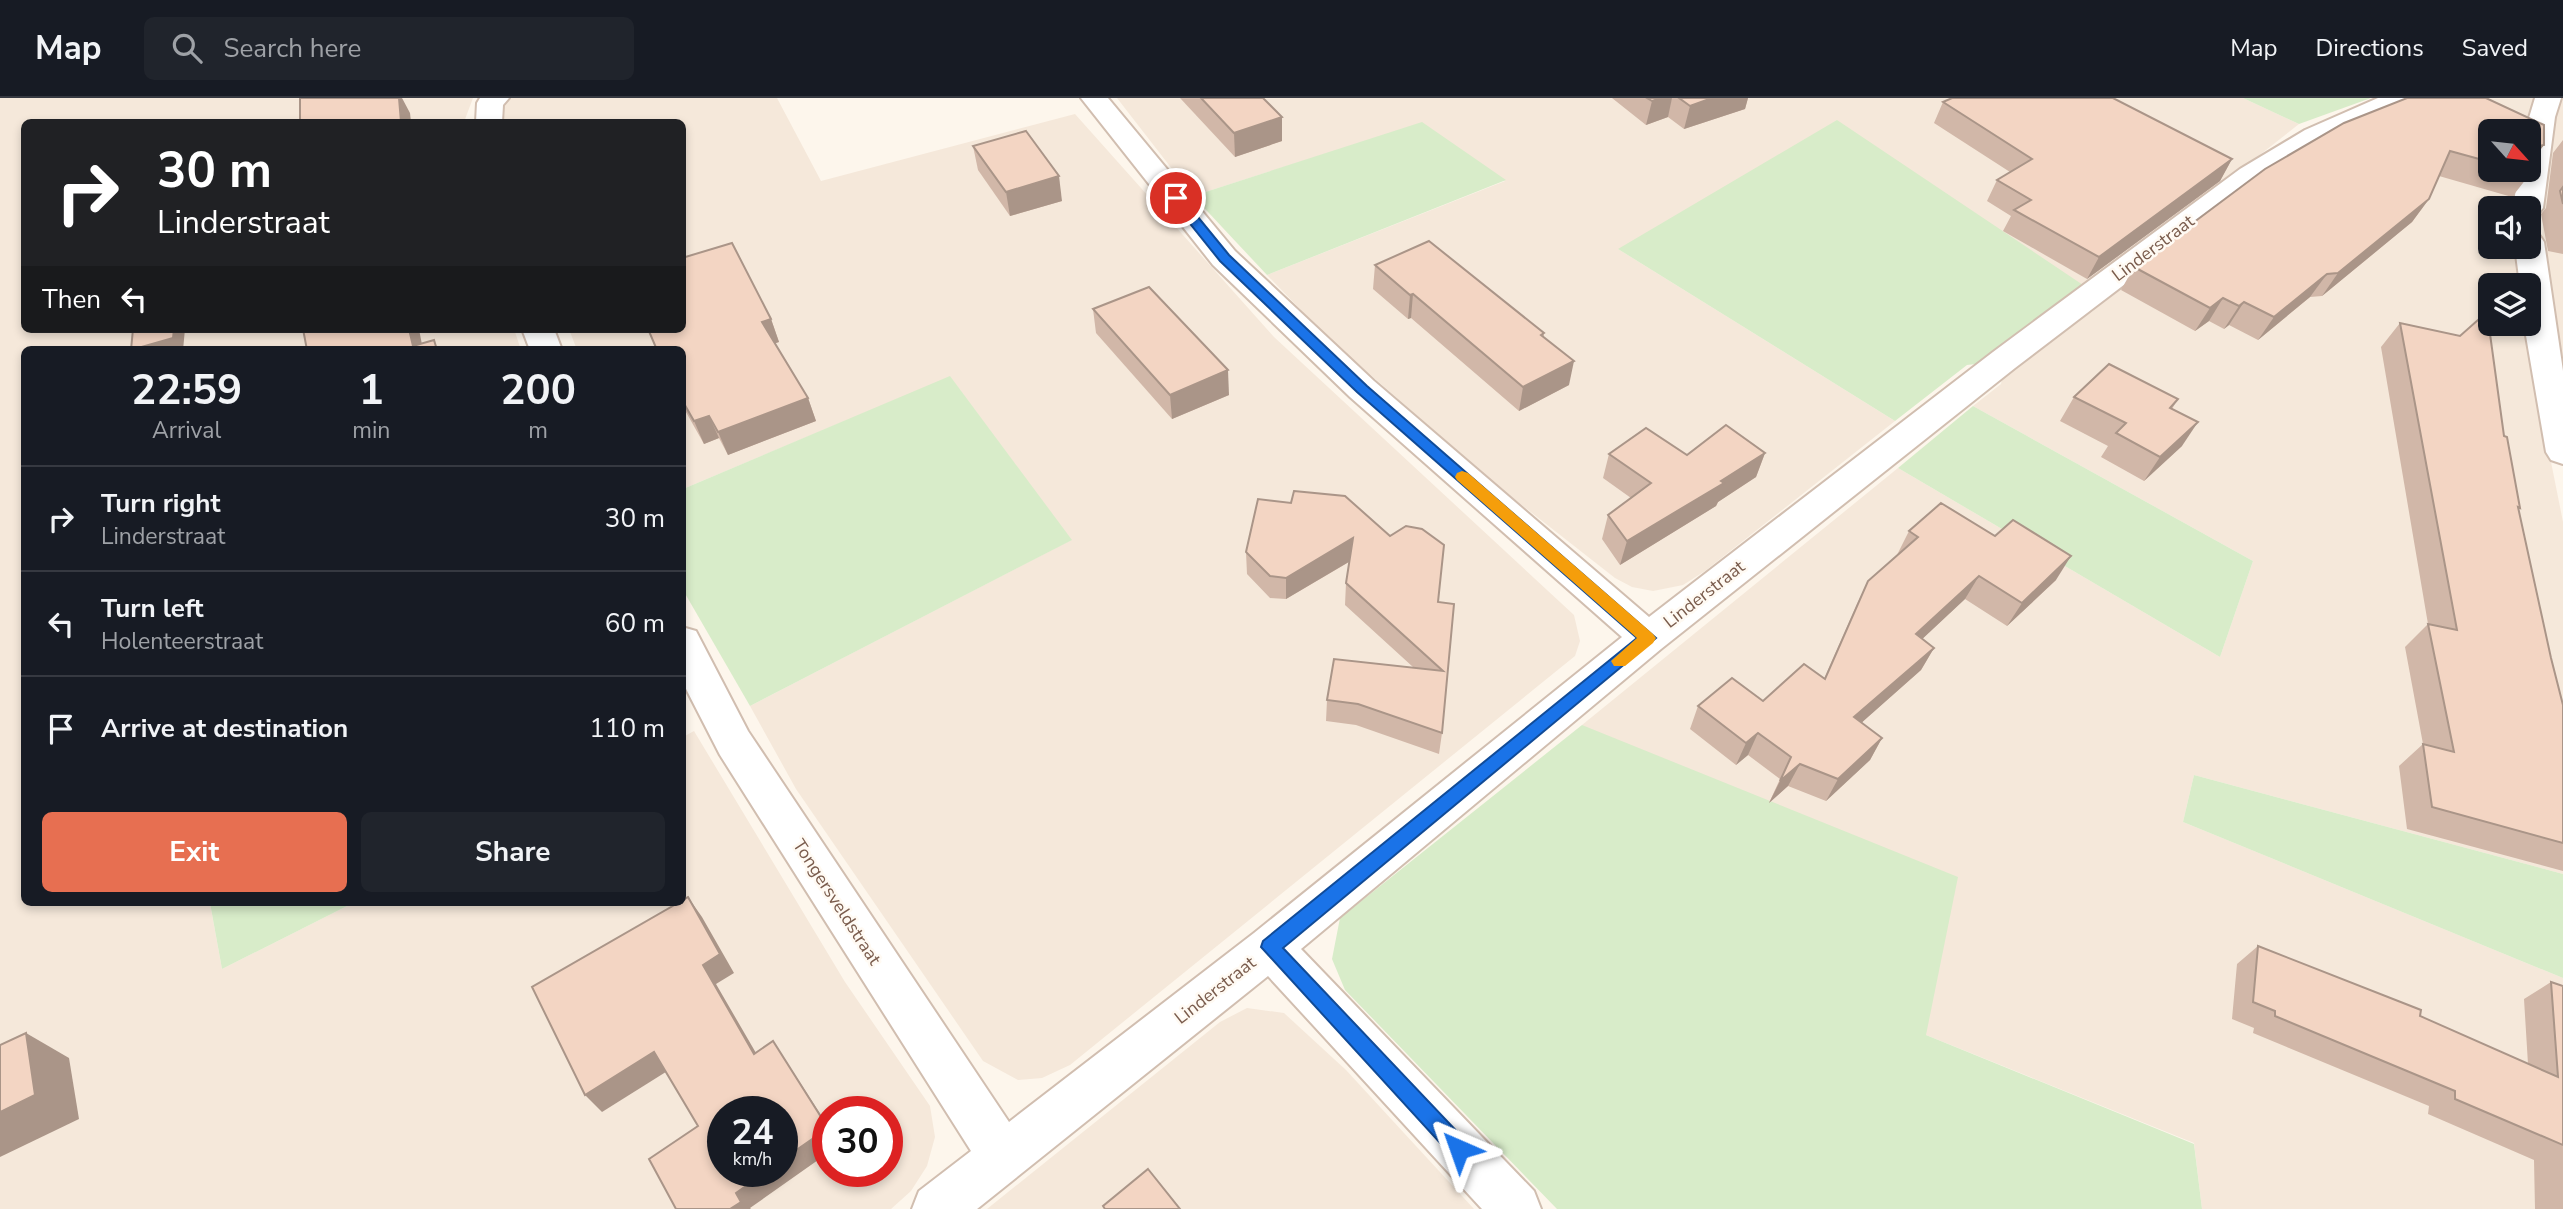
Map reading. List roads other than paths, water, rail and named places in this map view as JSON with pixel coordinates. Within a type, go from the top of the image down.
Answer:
[{"type":"street","points":[[489,119],[490,103],[496,98]]},
{"type":"street","points":[[1094,98],[1224,258],[1362,389],[1648,638]]},
{"type":"street","name":"Linderstraat","points":[[937,1209],[1270,947],[1648,638],[2004,360],[2250,174],[2315,136],[2400,98]]},
{"type":"street","points":[[2530,196],[2542,117],[2548,98]]},
{"type":"street","points":[[2531,259],[2547,373],[2563,452]]},
{"type":"street","name":"Tongersveldstraat","points":[[686,650],[734,743],[1002,1156]]},
{"type":"street","points":[[1270,947],[1516,1209]]}]
